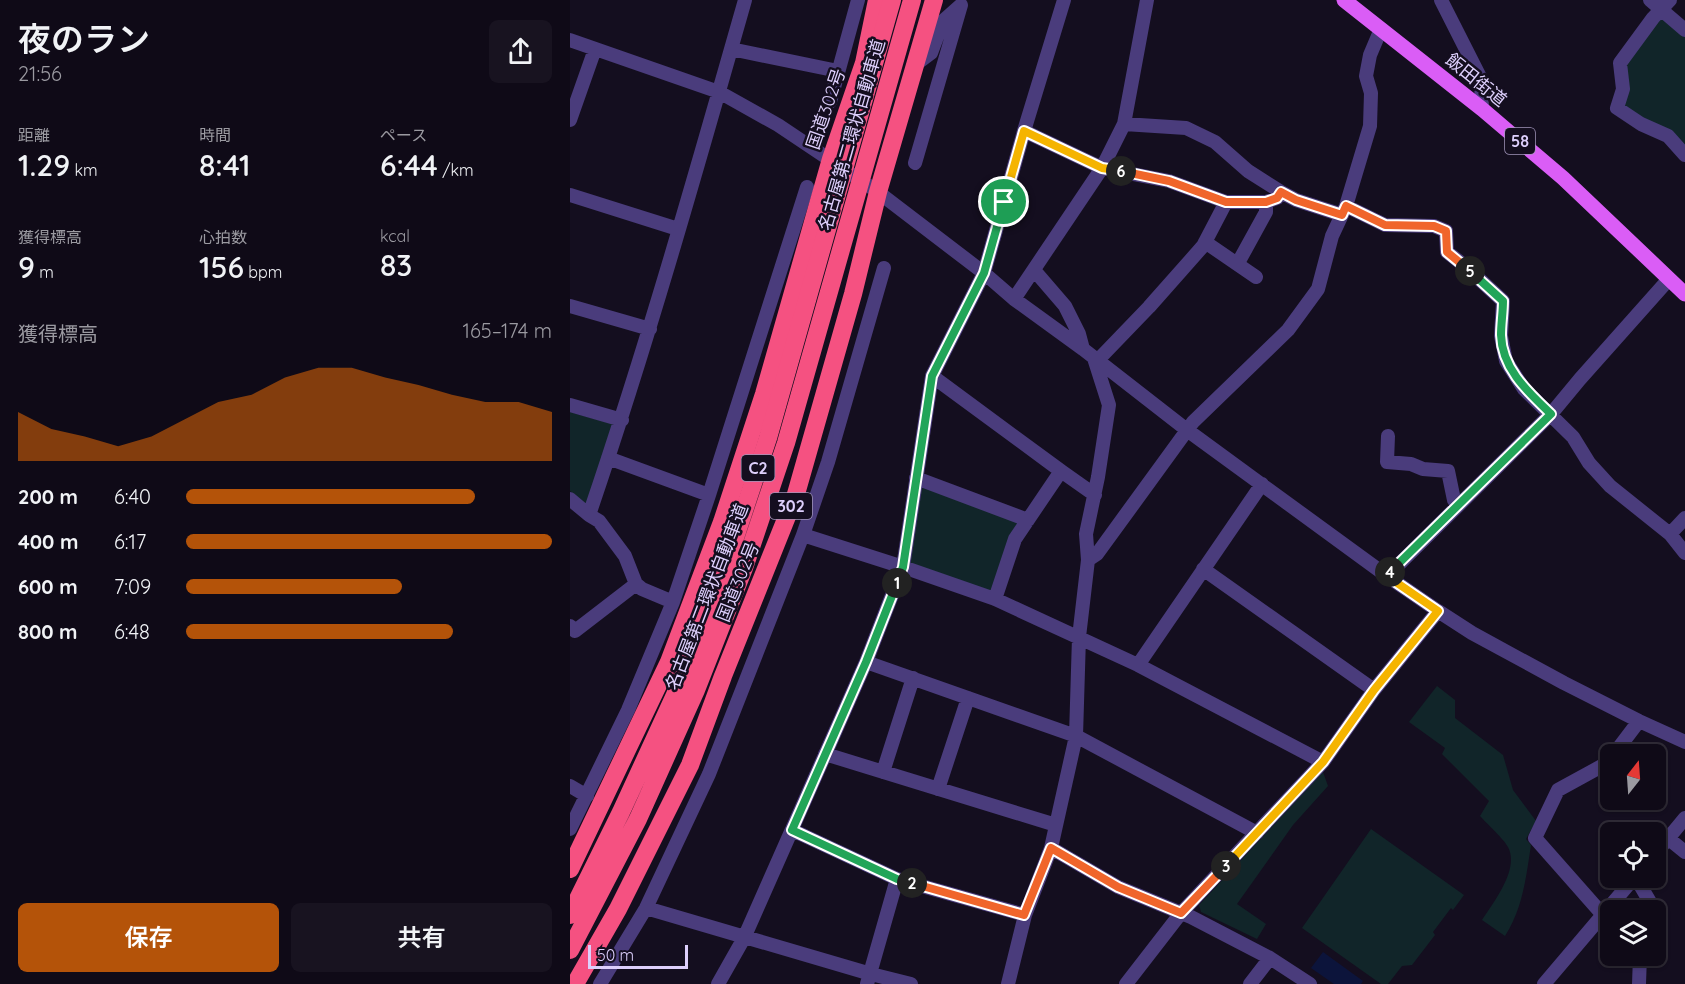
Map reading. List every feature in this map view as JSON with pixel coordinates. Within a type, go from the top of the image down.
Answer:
[{"type":"highway","name":"国道302号","points":[[570,869],[669,662],[722,522],[764,394],[831,159],[864,63],[877,0]]},
{"type":"highway","name":"名古屋第二環状自動車道","points":[[570,915],[680,684],[727,562],[768,438],[892,0]]},
{"type":"highway","name":"名古屋第二環状自動車道","points":[[570,950],[638,819],[696,690],[744,568],[786,443],[912,0]]},
{"type":"highway","name":"国道302号","points":[[575,984],[618,909],[690,765],[796,494],[853,294],[878,192],[934,0]]},
{"type":"main road","name":"飯田街道","points":[[1344,0],[1482,109],[1563,178],[1685,294]]},
{"type":"street","points":[[589,515],[650,329],[745,0]]},
{"type":"street","points":[[830,102],[858,0]]},
{"type":"street","points":[[864,63],[861,37],[872,0]]},
{"type":"street","points":[[718,984],[744,938],[792,830],[866,662],[903,567],[932,376],[984,273],[1064,0]]},
{"type":"street","points":[[1014,299],[1102,168],[1124,124],[1147,0]]},
{"type":"street","points":[[1441,0],[1481,79],[1482,109]]},
{"type":"street","points":[[1650,0],[1666,5],[1685,30]]},
{"type":"street","points":[[915,65],[931,53],[943,21],[962,2]]},
{"type":"street","points":[[915,164],[962,2]]},
{"type":"street","points":[[1666,5],[1653,18],[1620,63],[1623,89],[1617,108],[1641,124],[1668,136],[1685,154]]},
{"type":"street","points":[[1088,560],[1096,554],[1186,430],[1288,330],[1318,289],[1332,236],[1344,211],[1370,126],[1371,93],[1366,76],[1370,55],[1381,29]]},
{"type":"street","points":[[570,40],[719,92],[778,125],[878,192],[1186,430],[1438,611],[1472,633],[1564,683],[1685,742]]},
{"type":"street","points":[[570,120],[595,49]]},
{"type":"street","points":[[731,49],[838,71]]},
{"type":"street","points":[[1124,124],[1186,128],[1215,142],[1248,171],[1296,200],[1344,211],[1385,225],[1434,226],[1446,231],[1447,252],[1503,301],[1501,336],[1506,361],[1524,388],[1573,437],[1589,463],[1610,486],[1670,534],[1685,553]]},
{"type":"street","points":[[1024,131],[1102,168],[1169,181],[1226,202],[1266,202],[1277,198],[1281,192]]},
{"type":"street","points":[[570,829],[628,710],[673,602],[807,187]]},
{"type":"street","points":[[570,195],[678,229]]},
{"type":"street","points":[[1091,356],[1149,307],[1205,242],[1226,202]]},
{"type":"street","points":[[1238,263],[1266,212],[1266,202]]},
{"type":"street","points":[[1205,242],[1257,277]]},
{"type":"street","points":[[600,984],[646,908],[709,774],[803,535],[828,462],[884,268]]},
{"type":"street","points":[[1008,984],[1024,915],[1051,848],[1076,736],[1079,637],[1088,560],[1086,534],[1095,495],[1109,405],[1091,356],[1065,306],[1034,270]]},
{"type":"street","points":[[1387,576],[1551,414],[1669,279]]},
{"type":"street","points":[[853,294],[869,322]]},
{"type":"street","points":[[570,306],[650,329]]},
{"type":"street","points":[[759,339],[778,346]]},
{"type":"street","points":[[932,376],[1095,495]]},
{"type":"street","points":[[570,405],[622,420]]},
{"type":"street","points":[[1388,436],[1387,462],[1448,471],[1457,505]]},
{"type":"street","points":[[608,458],[709,495]]},
{"type":"street","points":[[995,599],[1016,539],[1061,471]]},
{"type":"street","points":[[916,478],[1028,520]]},
{"type":"street","points":[[1138,665],[1262,484]]},
{"type":"street","points":[[571,501],[599,521],[625,556],[636,584],[642,589],[673,602]]},
{"type":"street","points":[[1670,534],[1685,518]]},
{"type":"street","points":[[803,535],[995,599],[1138,665],[1323,762]]},
{"type":"street","points":[[1203,569],[1374,690]]},
{"type":"street","points":[[572,631],[636,584]]},
{"type":"street","points":[[1126,984],[1181,913],[1323,762],[1374,690],[1438,611]]},
{"type":"street","points":[[866,662],[1076,736],[1257,832]]},
{"type":"street","points":[[883,772],[913,678]]},
{"type":"street","points":[[938,789],[968,698]]},
{"type":"street","points":[[1622,744],[1639,721]]},
{"type":"street","points":[[825,754],[1056,825]]},
{"type":"street","points":[[1600,767],[1558,790],[1535,838],[1600,912]]},
{"type":"street","points":[[570,786],[587,796]]},
{"type":"street","points":[[1666,842],[1685,818]]},
{"type":"street","points":[[792,830],[897,879],[1024,915]]},
{"type":"street","points":[[1669,839],[1685,852]]},
{"type":"street","points":[[1051,848],[1118,887],[1191,917],[1270,958],[1310,984]]},
{"type":"street","points":[[869,979],[897,879]]},
{"type":"street","points":[[1616,900],[1626,888]]},
{"type":"street","points":[[646,908],[869,979],[911,984]]},
{"type":"street","points":[[1544,984],[1600,919]]},
{"type":"street","points":[[1250,984],[1270,958]]},
{"type":"street","points":[[1639,984],[1640,966]]},
{"type":"green space","points":[[1657,20],[1666,20],[1685,36],[1685,149],[1622,106],[1623,65]]},
{"type":"green space","points":[[570,412],[613,424],[586,504],[570,491]]},
{"type":"green space","points":[[922,487],[1018,522],[991,592],[910,563]]},
{"type":"green space","points":[[1437,686],[1455,700],[1455,718],[1503,755],[1513,790],[1536,821],[1526,839],[1531,845],[1520,903],[1505,936],[1482,920],[1504,885],[1511,865],[1508,847],[1480,816],[1489,801],[1442,754],[1445,748],[1409,722]]},
{"type":"green space","points":[[1323,772],[1328,786],[1293,825],[1237,904],[1266,924],[1257,939],[1201,912],[1199,905]]},
{"type":"green space","points":[[1371,829],[1464,895],[1433,932],[1435,935],[1412,965],[1402,966],[1388,984],[1381,984],[1302,928]]},
{"type":"shaded area","points":[[1323,952],[1363,981],[1361,984],[1334,984],[1311,968]]},
{"type":"route","points":[[1024,131],[1102,168],[1169,181],[1226,202],[1266,202],[1277,198],[1281,192],[1296,200],[1342,215],[1346,206],[1385,225],[1434,226],[1446,231],[1447,252],[1503,301],[1501,336],[1506,361],[1524,388],[1551,414],[1387,576],[1438,611],[1374,690],[1323,762],[1181,913],[1118,887],[1051,848],[1024,915],[897,879],[792,830],[866,662],[903,567],[932,376],[984,273],[1004,202],[1024,131]]}]
